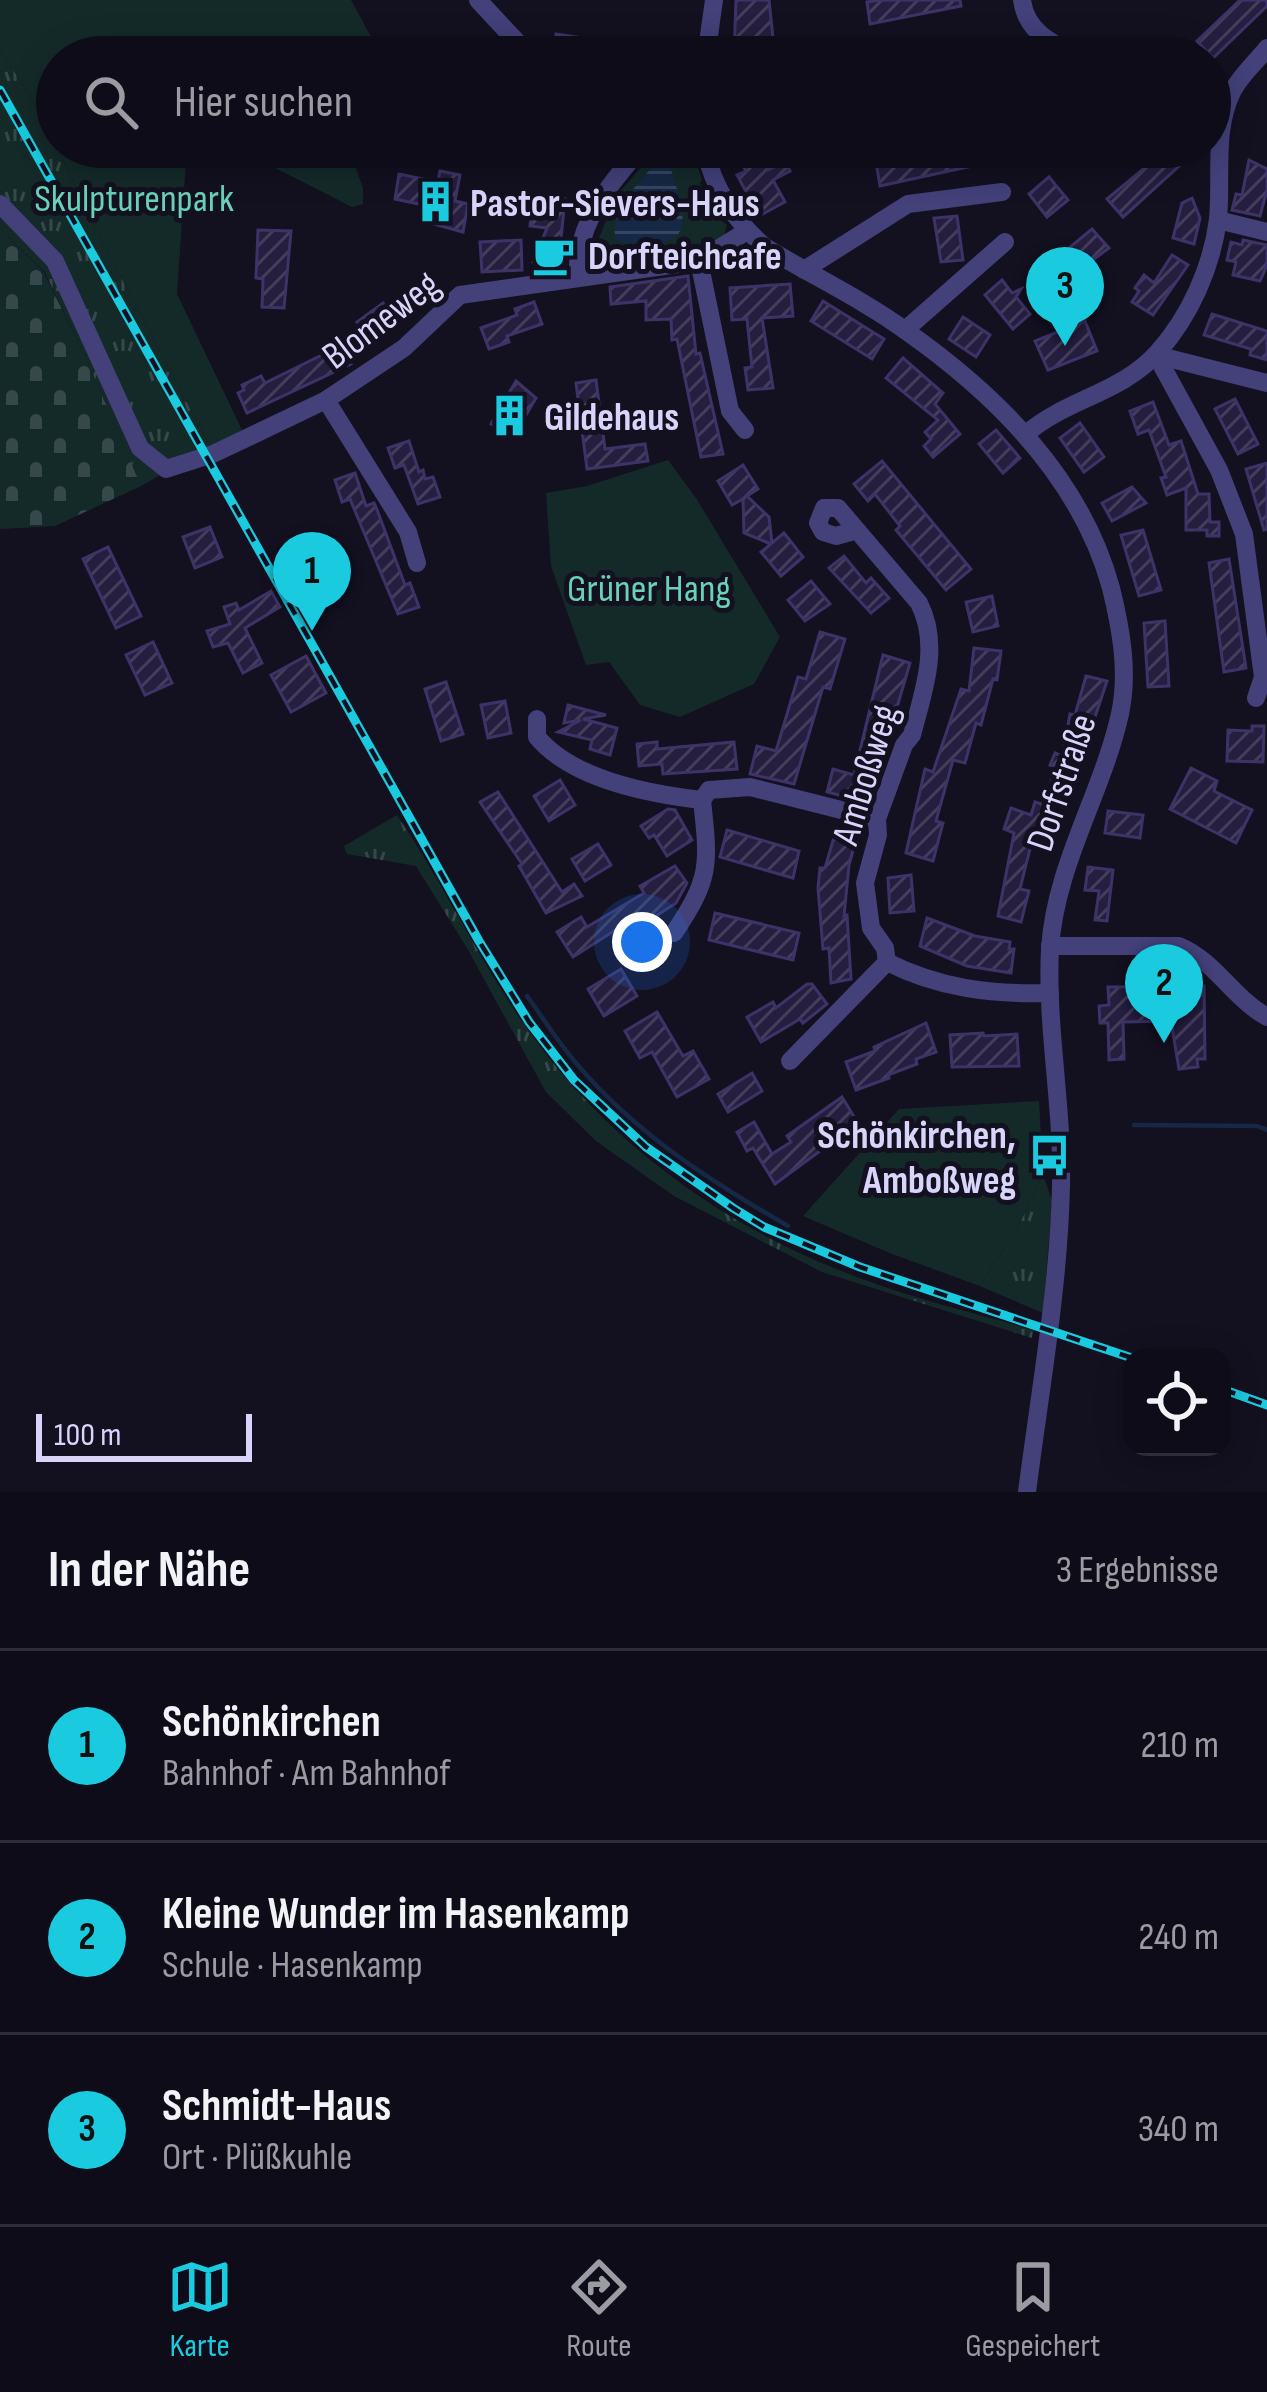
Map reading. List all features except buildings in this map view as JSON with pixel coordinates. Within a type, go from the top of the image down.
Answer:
[{"type":"street","points":[[478,0],[511,36]]},
{"type":"street","points":[[709,36],[714,0]]},
{"type":"street","points":[[1022,0],[1023,14],[1043,36]]},
{"type":"street","points":[[1231,97],[1267,48]]},
{"type":"street","points":[[578,273],[578,252],[604,188],[623,168]]},
{"type":"street","name":"Dorfstraße","points":[[712,168],[728,209],[747,231],[905,330],[992,400],[1026,434],[1085,515],[1120,623],[1121,709],[1104,773],[1064,872],[1050,946],[1061,1186],[1027,1492]]},
{"type":"street","points":[[1026,434],[1048,415],[1122,382],[1156,355],[1183,321],[1205,274],[1218,220],[1219,168]]},
{"type":"street","points":[[803,270],[908,204],[1002,192]]},
{"type":"street","name":"Blomeweg","points":[[0,204],[56,261],[140,448],[166,469],[199,460],[326,400],[404,348],[460,295],[578,273],[699,261]]},
{"type":"street","points":[[1218,220],[1267,232]]},
{"type":"street","points":[[745,430],[730,411],[699,261],[747,231]]},
{"type":"street","points":[[905,330],[1005,242]]},
{"type":"street","points":[[1156,355],[1267,383]]},
{"type":"street","points":[[1156,355],[1220,470],[1244,534],[1261,656],[1256,698]]},
{"type":"street","points":[[326,400],[408,532],[417,563]]},
{"type":"street","name":"Amboßweg","points":[[854,531],[919,603],[931,657],[911,735],[877,819],[878,835],[865,883],[871,928],[885,949],[887,962]]},
{"type":"street","points":[[537,719],[536,736],[547,749],[617,785],[702,800]]},
{"type":"street","points":[[674,934],[705,879],[709,858],[702,800],[709,790],[750,788],[877,819]]},
{"type":"street","points":[[1050,946],[1179,946],[1194,952],[1246,1005],[1267,1017]]},
{"type":"street","points":[[790,1060],[887,962],[922,980],[1016,994],[1050,992]]},
{"type":"green space","name":"Skulpturenpark","points":[[0,0],[351,0],[371,36],[36,36],[36,106],[0,49]]},
{"type":"green space","points":[[0,49],[36,106],[36,168],[67,168],[210,446],[141,486],[44,271],[0,229]]},
{"type":"green space","name":"Skulpturenpark","points":[[67,168],[186,168],[177,294],[243,432],[210,446]]},
{"type":"green space","points":[[275,168],[356,168],[363,204],[352,207]]},
{"type":"green space","points":[[641,168],[698,168],[700,184],[727,225],[723,240],[701,252],[586,270],[616,196]]},
{"type":"green space","points":[[0,229],[43,271],[141,486],[55,526],[0,529]]},
{"type":"green space","name":"Grüner Hang","points":[[668,460],[780,637],[754,684],[680,717],[640,705],[609,662],[586,665],[551,566],[546,493],[587,486]]},
{"type":"green space","points":[[397,815],[531,1034],[562,1074],[635,1147],[718,1209],[809,1258],[900,1292],[1033,1330],[1032,1338],[822,1272],[674,1196],[596,1141],[546,1092],[416,866],[347,854],[344,846]]},
{"type":"green space","points":[[1039,1101],[1043,1174],[1015,1233],[980,1286],[803,1216],[899,1109]]},
{"type":"green space","points":[[1043,1174],[1052,1201],[1043,1313],[980,1286],[1015,1233]]},
{"type":"water","points":[[652,168],[671,168],[682,215],[676,237],[645,244],[617,241],[617,219]]},
{"type":"waterway","points":[[527,996],[576,1063],[623,1112],[702,1173],[788,1226]]},
{"type":"waterway","points":[[1134,1125],[1257,1126],[1267,1130]]},
{"type":"railway","points":[[0,90],[36,154]]},
{"type":"railway","points":[[44,168],[479,941],[529,1022],[574,1080],[646,1147],[764,1227],[860,1267],[1123,1355]]},
{"type":"railway","points":[[1231,1392],[1267,1405]]},
{"type":"place","name":"Pastor-Sievers-Haus","points":[[436,202]]},
{"type":"place","name":"Dorfteichcafe","points":[[554,255]]},
{"type":"place","name":"Schmidt-Haus","points":[[1065,346]]},
{"type":"place","name":"Gildehaus","points":[[510,416]]},
{"type":"place","name":"Schönkirchen","points":[[312,631]]},
{"type":"place","name":"Kleine Wunder im Hasenkamp","points":[[1164,1043]]},
{"type":"place","name":"Schönkirchen, Amboßweg","points":[[1050,1156]]}]
